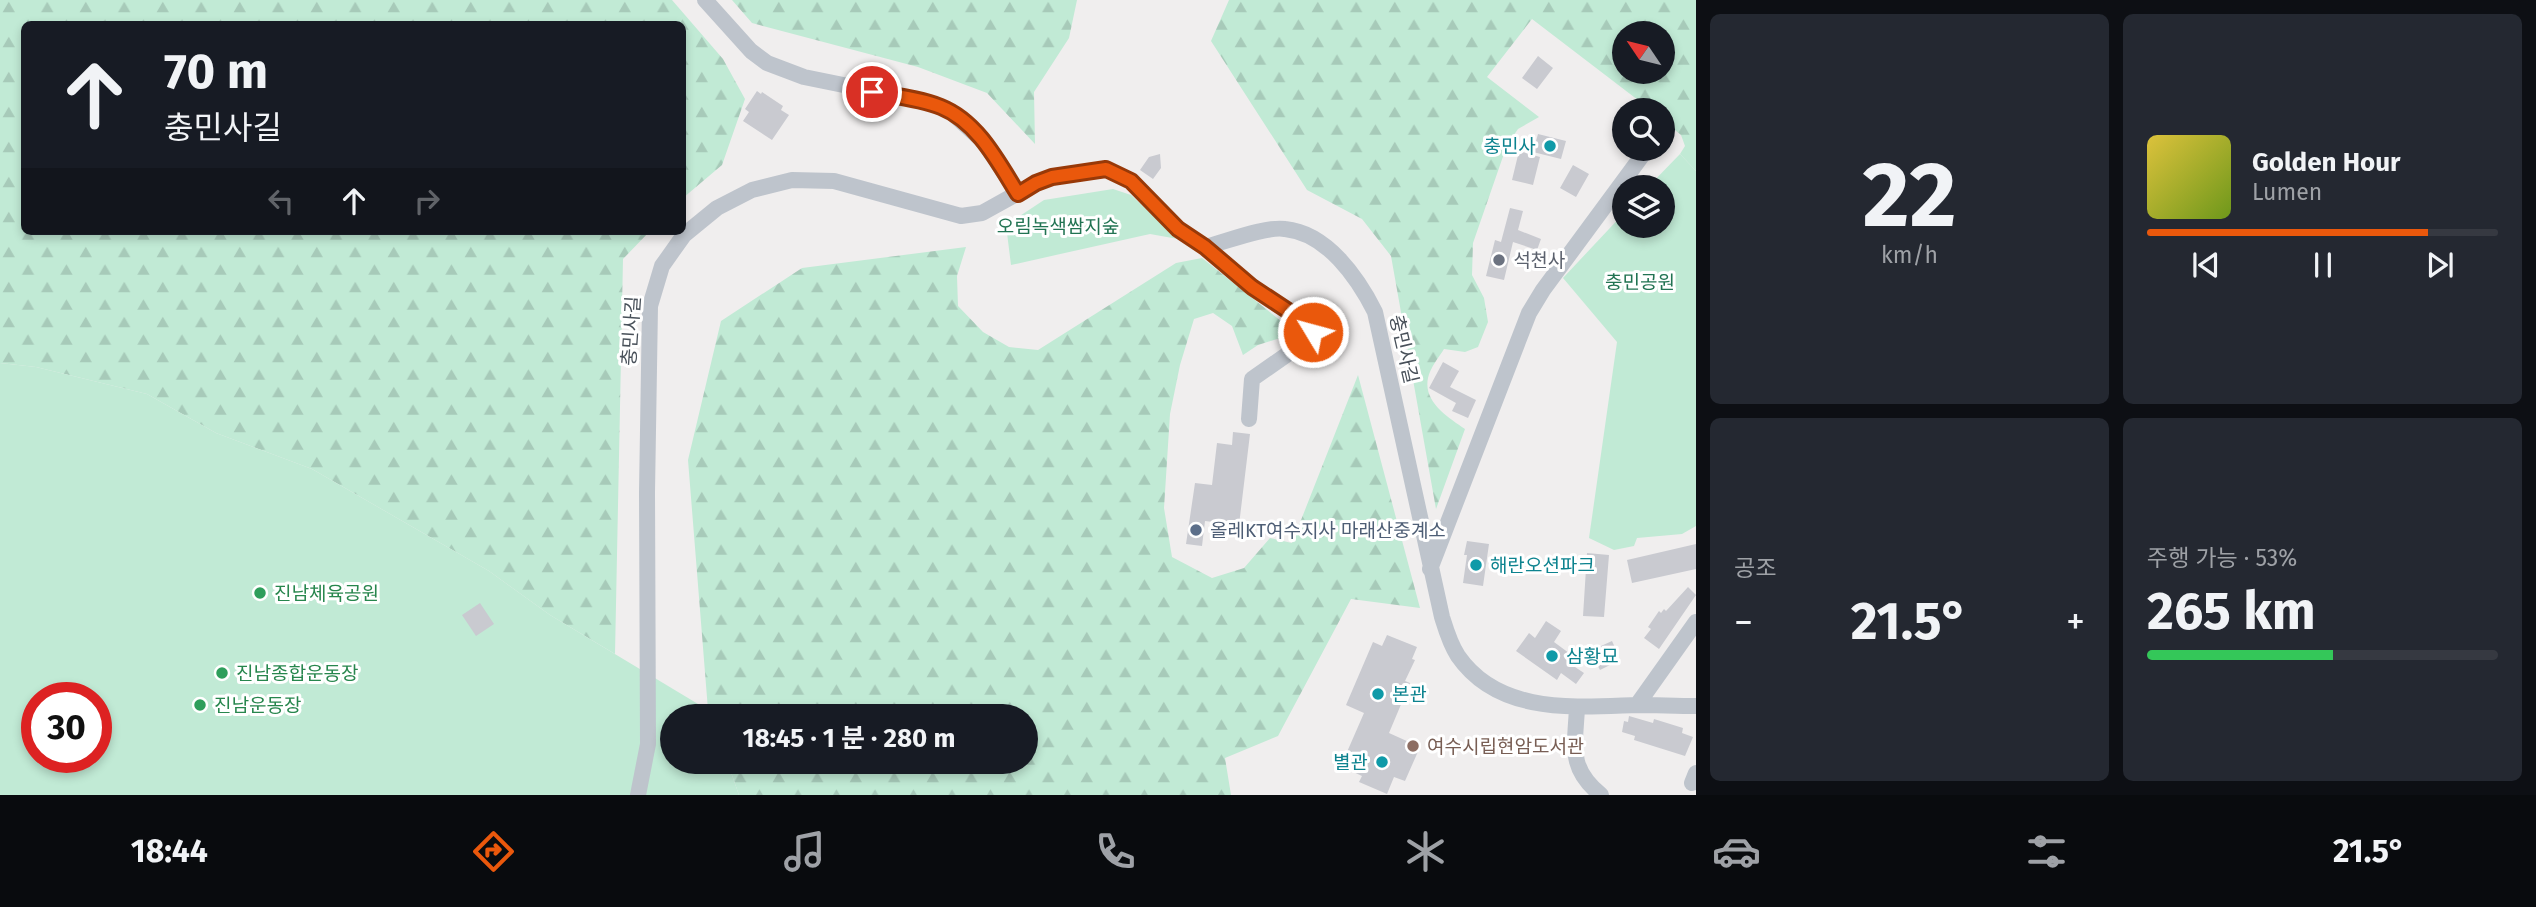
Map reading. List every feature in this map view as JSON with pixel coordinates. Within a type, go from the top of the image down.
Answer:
[{"type":"street","points":[[705,0],[751,51],[767,63],[804,77],[927,102],[950,111],[985,142],[1018,194]]},
{"type":"street","points":[[1430,569],[1529,313],[1638,161]]},
{"type":"street","name":"충민사길","points":[[686,233],[717,208],[752,190],[792,180],[834,181],[961,216],[982,213],[1052,177],[1106,169],[1131,181],[1178,229],[1205,247],[1285,229],[1317,241],[1328,249],[1362,288],[1375,312],[1430,569],[1442,617],[1459,657],[1488,684],[1515,697],[1549,705],[1577,708],[1696,706]]},
{"type":"street","name":"충민사길","points":[[638,795],[648,744],[647,492],[650,306],[662,266],[684,235]]},
{"type":"street","points":[[1205,247],[1252,287],[1313,330],[1308,340],[1252,379],[1249,419]]},
{"type":"street","points":[[1637,705],[1696,622]]},
{"type":"street","points":[[1577,708],[1576,761],[1585,780],[1601,795]]},
{"type":"green space","points":[[0,0],[672,0],[723,59],[745,99],[722,165],[686,195],[686,21],[21,21],[21,235],[646,235],[623,259],[615,654],[550,615],[489,571],[312,469],[216,433],[147,394],[36,367],[0,363]]},
{"type":"green space","points":[[732,0],[1077,0],[1069,38],[1034,92],[1035,144],[987,93],[918,67],[752,23]]},
{"type":"green space","points":[[1229,0],[1696,0],[1696,171],[1680,154],[1685,146],[1681,135],[1675,130],[1675,98],[1635,98],[1617,84],[1675,84],[1675,21],[1612,21],[1612,80],[1532,19],[1487,77],[1539,117],[1518,129],[1507,145],[1473,243],[1472,275],[1484,298],[1488,322],[1478,347],[1465,352],[1444,349],[1428,378],[1427,387],[1433,402],[1465,429],[1436,509],[1391,256],[1362,219],[1307,190],[1211,41]]},
{"type":"green space","name":"충민공원","points":[[1680,154],[1696,171],[1696,526],[1682,534],[1637,538],[1634,546],[1614,550],[1589,538],[1617,342],[1563,278],[1612,226],[1612,238],[1675,238],[1675,175],[1660,175]]},
{"type":"green space","name":"오림녹색쌈지숲","points":[[1113,189],[1131,195],[1178,239],[1150,234],[1011,265],[1006,225],[1044,200]]},
{"type":"green space","points":[[966,247],[957,276],[958,306],[983,332],[1009,347],[1038,350],[1176,263],[1202,258],[1296,333],[1258,345],[1243,355],[1232,326],[1213,313],[1194,319],[1180,365],[1170,414],[1164,508],[1172,557],[1212,578],[1244,568],[1270,538],[1292,543],[1358,375],[1420,608],[1351,599],[1278,736],[1225,758],[1231,795],[739,795],[732,774],[1038,774],[1038,704],[708,704],[688,460],[721,321],[802,268]]},
{"type":"green space","name":"진남체육공원","points":[[0,363],[36,367],[147,394],[216,433],[312,469],[489,571],[550,615],[698,704],[660,704],[660,774],[732,774],[739,795],[0,795]]},
{"type":"building","points":[[1538,56],[1553,68],[1537,89],[1522,78]]},
{"type":"building","points":[[757,91],[783,106],[781,110],[789,115],[772,140],[743,121],[749,112],[745,109]]},
{"type":"building","name":"충민사","points":[[1538,134],[1566,141],[1561,159],[1533,152]]},
{"type":"building","points":[[1519,151],[1540,157],[1533,185],[1512,180]]},
{"type":"building","points":[[1160,154],[1161,168],[1153,179],[1140,170],[1149,157]]},
{"type":"building","points":[[1573,165],[1589,174],[1576,197],[1560,188]]},
{"type":"building","points":[[1510,208],[1523,211],[1518,230],[1541,239],[1537,250],[1513,242],[1504,280],[1486,276],[1495,240],[1501,242]]},
{"type":"building","points":[[1443,362],[1459,371],[1450,387],[1476,400],[1468,418],[1452,411],[1456,403],[1429,388]]},
{"type":"building","points":[[1233,432],[1250,434],[1239,525],[1205,521],[1202,546],[1186,544],[1195,483],[1212,485],[1217,443],[1232,445]]},
{"type":"building","name":"해란오션파크","points":[[1467,541],[1489,544],[1483,586],[1463,583]]},
{"type":"building","points":[[1696,544],[1696,569],[1632,583],[1627,560]]},
{"type":"building","points":[[1587,553],[1609,555],[1604,617],[1583,616]]},
{"type":"building","points":[[1688,587],[1696,595],[1659,649],[1644,638],[1651,629],[1648,627],[1659,611],[1666,611]]},
{"type":"building","points":[[480,603],[494,624],[476,636],[462,615]]},
{"type":"building","points":[[1546,621],[1561,631],[1554,642],[1573,656],[1569,663],[1584,673],[1576,684],[1561,673],[1557,680],[1516,651],[1529,633],[1535,638]]},
{"type":"building","points":[[1387,635],[1417,647],[1412,659],[1415,660],[1405,681],[1410,683],[1389,733],[1420,747],[1405,781],[1394,777],[1387,794],[1359,782],[1362,776],[1347,769],[1353,755],[1347,752],[1364,713],[1346,705],[1373,642],[1382,646]]},
{"type":"building","points":[[1612,641],[1618,661],[1600,670],[1590,651]]},
{"type":"building","points":[[1629,716],[1653,723],[1654,719],[1683,728],[1682,733],[1693,737],[1685,756],[1634,740],[1635,736],[1622,732],[1624,721],[1628,722]]},
{"type":"place","name":"충민사","points":[[1550,146]]},
{"type":"place","name":"석천사","points":[[1499,260]]},
{"type":"place","name":"올레KT여수지사 마래산중계소","points":[[1196,530]]},
{"type":"place","name":"해란오션파크","points":[[1476,565]]},
{"type":"place","name":"진남체육공원","points":[[260,593]]},
{"type":"place","name":"삼황묘","points":[[1552,656]]},
{"type":"place","name":"진남종합운동장","points":[[222,673]]},
{"type":"place","name":"본관","points":[[1378,694]]},
{"type":"place","name":"진남운동장","points":[[200,705]]},
{"type":"place","name":"여수시립현암도서관","points":[[1413,746]]},
{"type":"place","name":"별관","points":[[1382,762]]},
{"type":"route","points":[[872,92],[927,102],[958,117],[992,152],[1018,194],[1052,177],[1077,172],[1106,169],[1131,181],[1178,229],[1205,247],[1282,309],[1308,324],[1313,328],[1313,332]]}]
